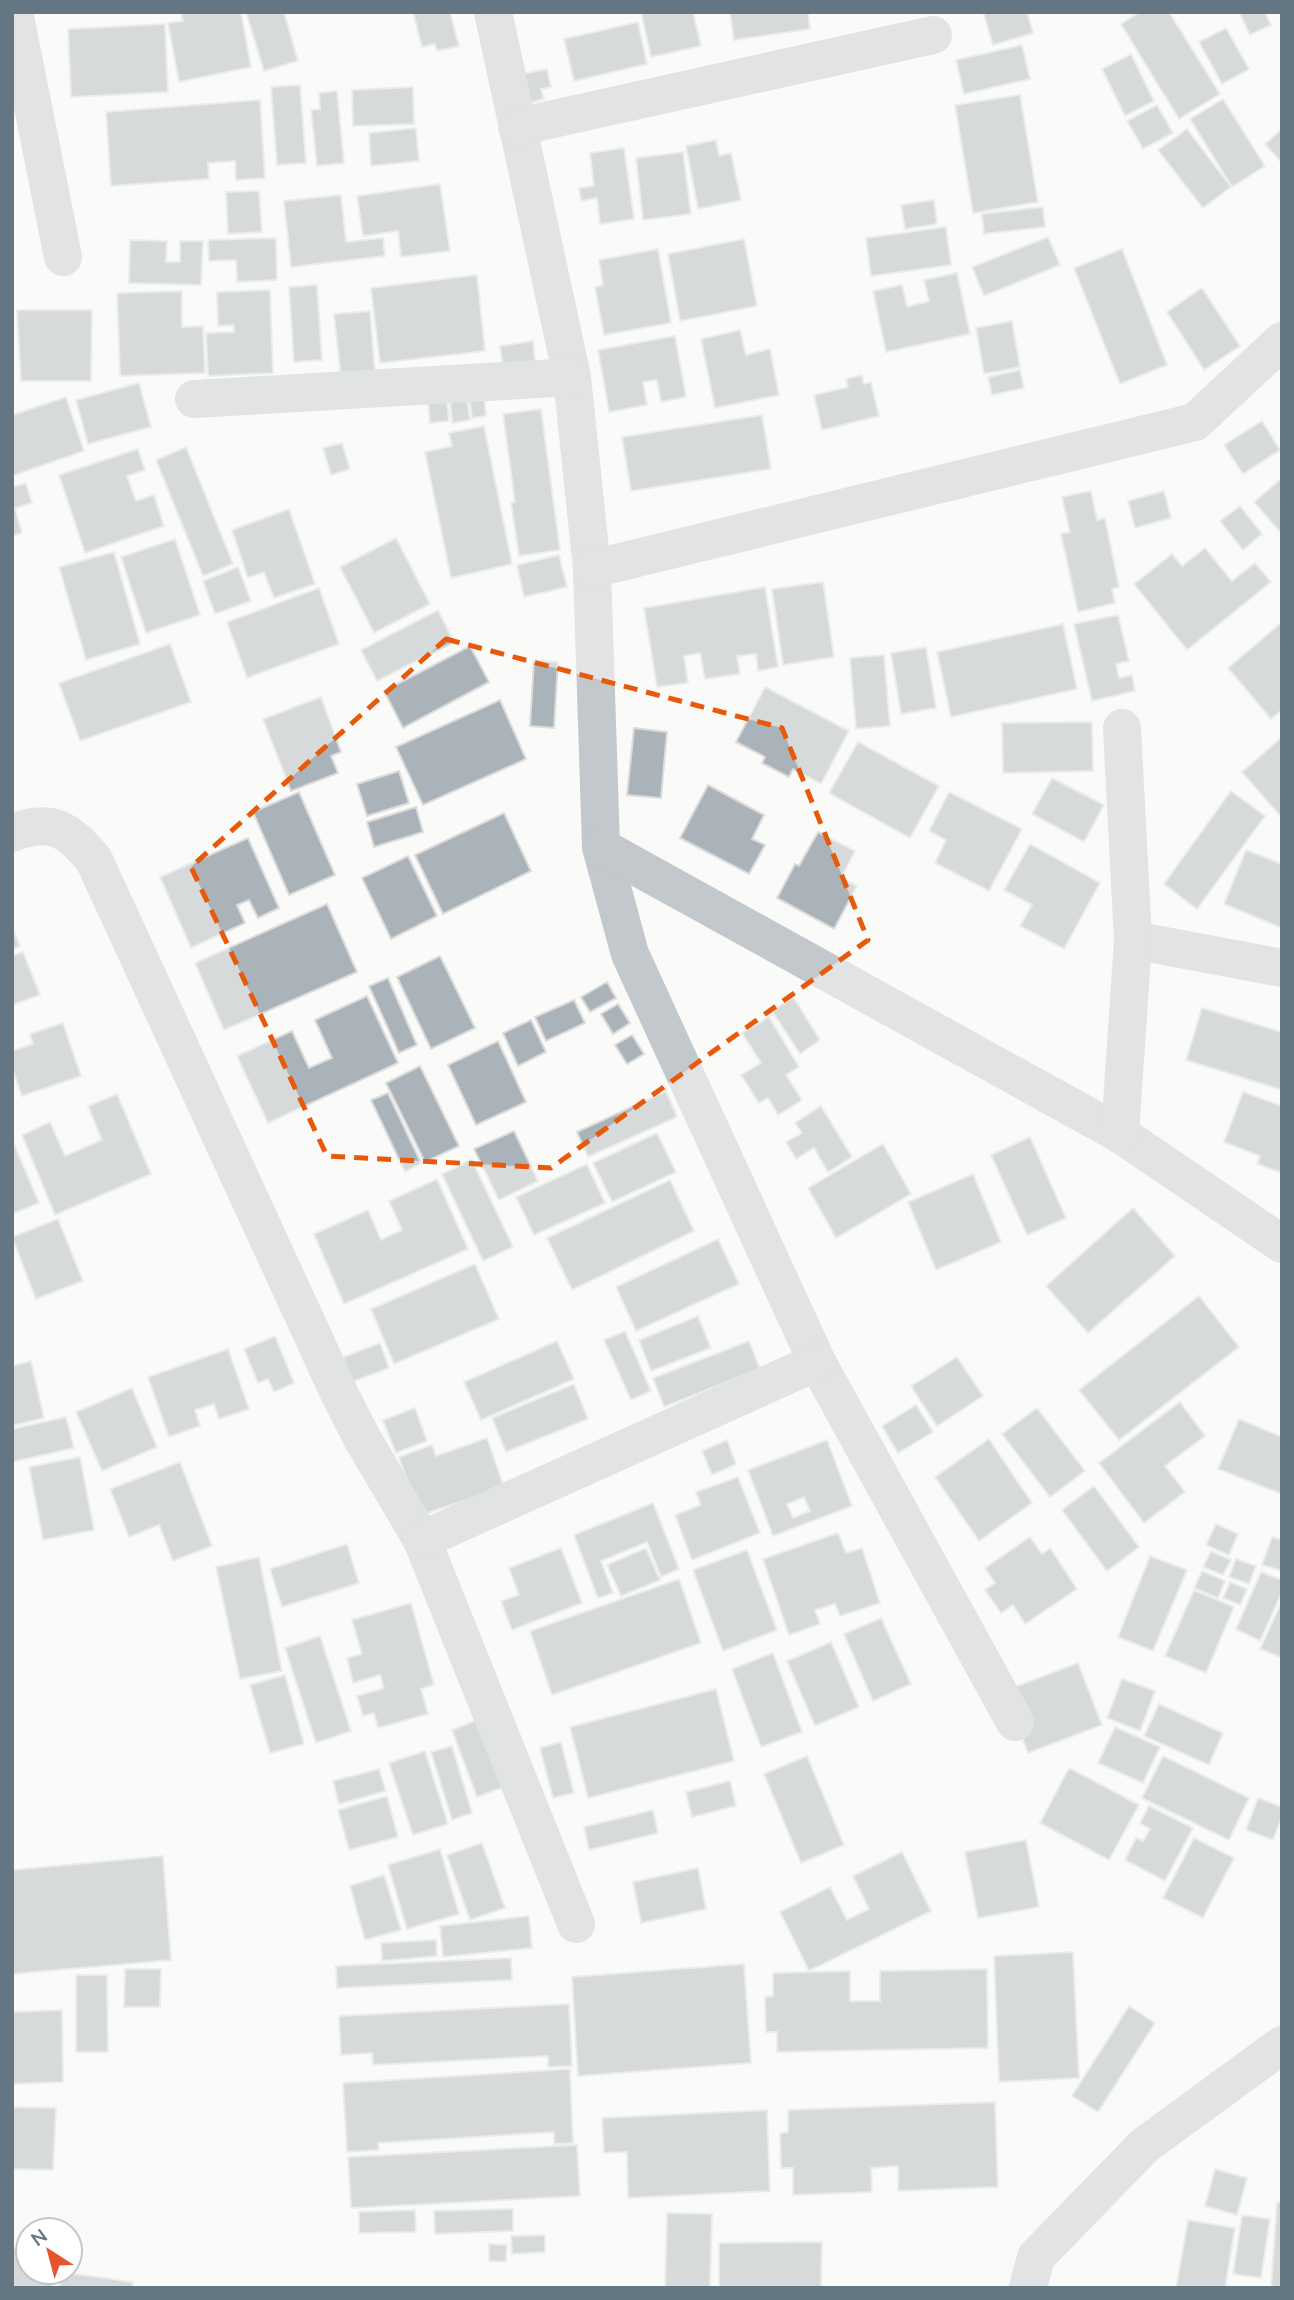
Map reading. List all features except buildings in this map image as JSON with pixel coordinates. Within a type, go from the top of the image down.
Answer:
[{"type":"street","points":[[15,12],[63,257]]},
{"type":"street","points":[[493,12],[572,377],[593,569],[601,847],[630,954],[817,1362],[1015,1722]]},
{"type":"street","points":[[517,127],[933,35]]},
{"type":"street","points":[[593,569],[1195,422],[1282,341]]},
{"type":"street","points":[[194,399],[572,377]]},
{"type":"street","points":[[1120,1134],[1133,940],[1122,728]]},
{"type":"street","points":[[12,833],[24,828],[55,826],[76,838],[94,860],[339,1393],[363,1440],[422,1540],[576,1924]]},
{"type":"street","points":[[601,847],[1120,1134],[1282,1244]]},
{"type":"street","points":[[1133,940],[1282,968]]},
{"type":"street","points":[[422,1540],[817,1362]]},
{"type":"street","points":[[1028,2288],[1036,2257],[1145,2145],[1282,2045]]},
{"type":"highlighted area","points":[[446,639],[782,728],[868,940],[551,1168],[327,1156],[191,867]]}]
